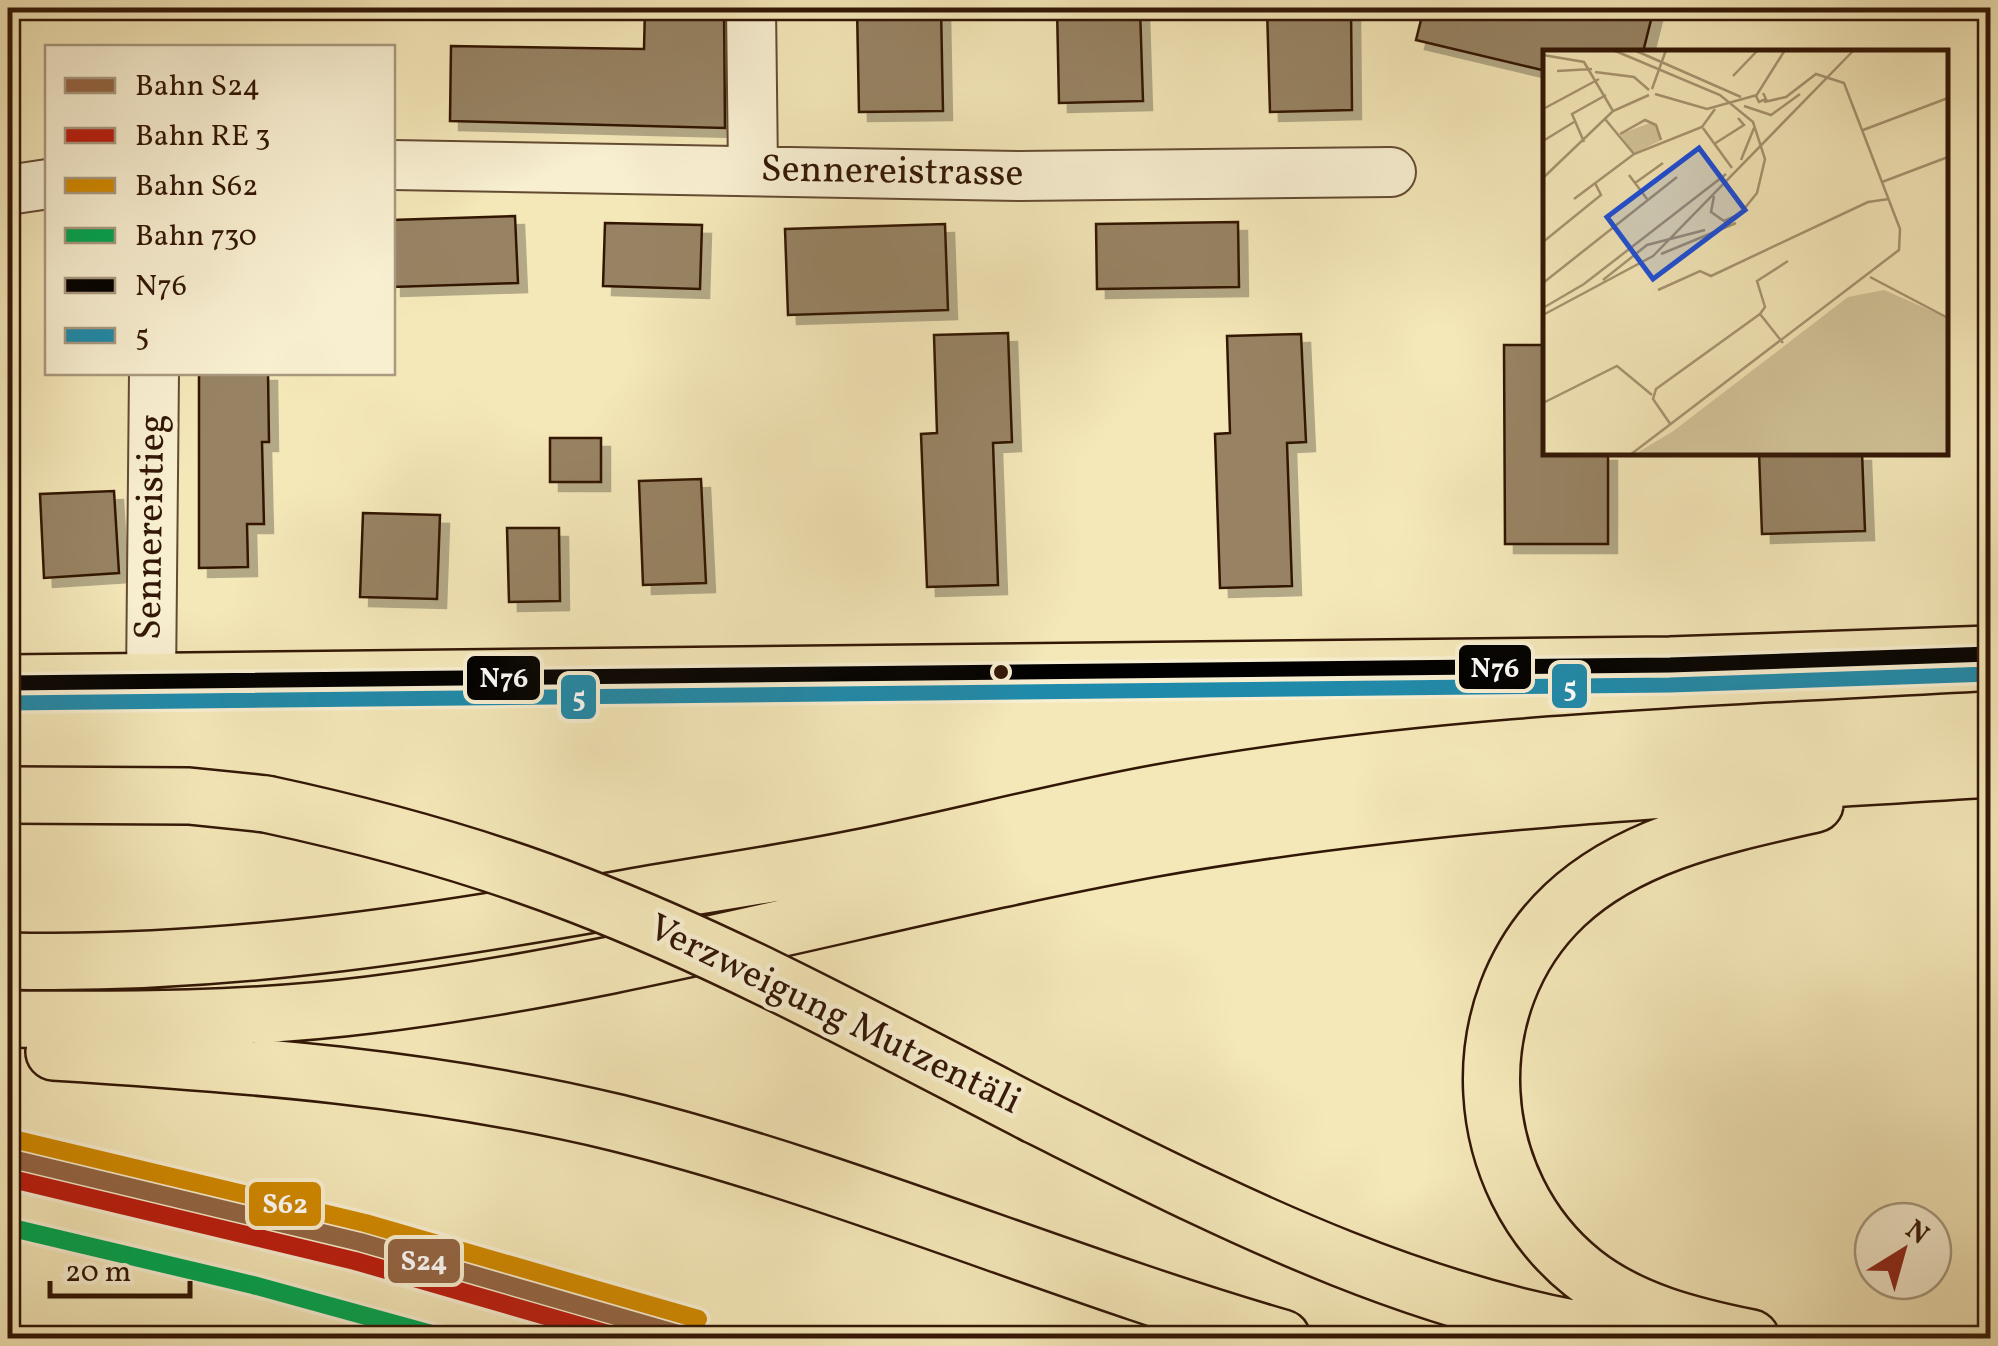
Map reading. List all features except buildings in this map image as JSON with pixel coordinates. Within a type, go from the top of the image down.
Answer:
[{"type":"main road","points":[[8,684],[1670,665],[1990,654]]},
{"type":"main road","points":[[8,961],[256,954],[366,942],[749,879],[1030,818],[1286,772],[1539,744],[1990,720]]},
{"type":"main road","points":[[8,1018],[244,1018],[371,1005],[544,976],[1129,853],[1279,827],[1545,796],[1972,770]]},
{"type":"main road","points":[[1750,1338],[1671,1318],[1615,1294],[1560,1252],[1526,1208],[1501,1158],[1491,1103],[1492,1045],[1507,993],[1534,943],[1558,912],[1636,857],[1715,828],[1972,770]]},
{"type":"main road","name":"Verzweigung Mutzentäli","points":[[8,795],[189,796],[266,804],[387,830],[580,895],[710,952],[1037,1116],[1328,1253],[1489,1308],[1635,1338]]},
{"type":"main road","points":[[8,1050],[323,1070],[540,1106],[781,1170],[1282,1338]]},
{"type":"street","points":[[752,8],[753,170]]},
{"type":"street","name":"Sennereistrasse","points":[[395,165],[1019,176],[1391,172]]},
{"type":"street","points":[[8,190],[45,184]]},
{"type":"street","name":"Sennereistieg","points":[[150,682],[154,375]]},
{"type":"rail line","name":"S62","points":[[13,1139],[365,1223],[698,1319]]},
{"type":"rail line","name":"S24","points":[[8,1158],[360,1242],[692,1338]]},
{"type":"rail line","name":"730","points":[[8,1227],[253,1285],[446,1338]]},
{"type":"transit line","name":"N76","points":[[8,683],[1670,665],[1990,654]]},
{"type":"transit line","name":"5","points":[[8,703],[1670,685],[1990,674]]},
{"type":"transit line","points":[[8,1178],[355,1261],[622,1338]]}]
